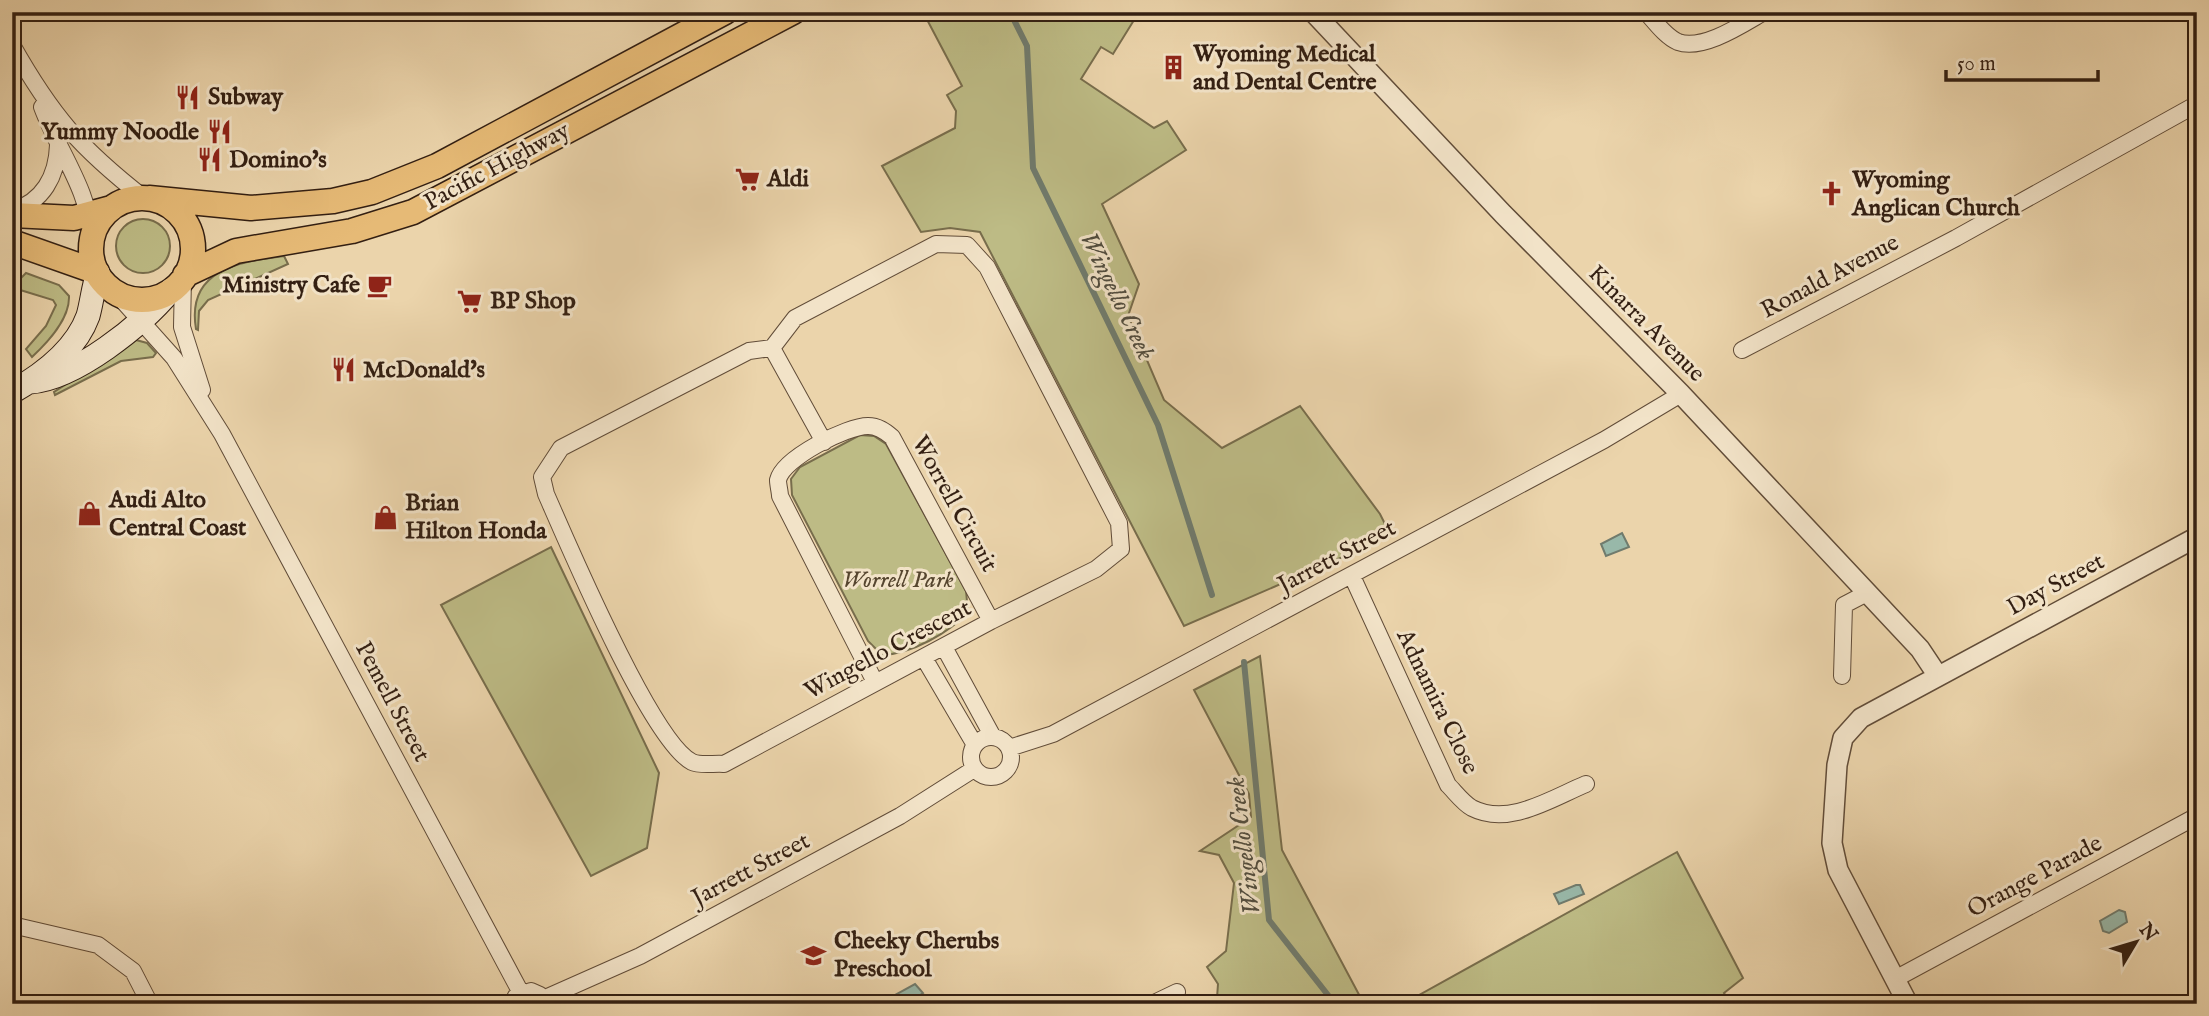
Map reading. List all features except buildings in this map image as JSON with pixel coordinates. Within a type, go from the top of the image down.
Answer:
[{"type":"main road","name":"Pacific Highway","points":[[147,198],[251,208],[342,200],[372,192],[437,166],[724,12]]},
{"type":"main road","name":"Pacific Highway","points":[[180,281],[236,251],[352,231],[413,212],[793,12]]},
{"type":"main road","points":[[12,213],[52,219],[98,221],[124,201],[147,198],[172,208],[188,228],[192,252],[180,281],[142,321],[72,370],[21,387]]},
{"type":"main road","points":[[21,387],[75,340],[87,316],[103,279],[92,256],[98,221]]},
{"type":"main road","points":[[12,242],[103,279],[138,299],[155,297],[180,281]]},
{"type":"street","name":"Kinarra Avenue","points":[[1313,12],[1513,223],[1681,394],[1920,649],[1938,676]]},
{"type":"street","points":[[1646,12],[1675,41],[1690,45],[1720,35],[1764,12]]},
{"type":"street","points":[[12,45],[52,111],[78,143],[147,198]]},
{"type":"street","points":[[28,72],[58,145],[98,221]]},
{"type":"street","name":"Ronald Avenue","points":[[1742,350],[1956,238],[2197,104]]},
{"type":"street","points":[[12,213],[34,200],[48,184],[55,170],[58,145]]},
{"type":"street","name":"Wingello Crescent","points":[[936,244],[967,245],[987,268],[1119,523],[1121,549],[1096,569],[875,682],[724,764],[694,763],[671,745],[608,633],[546,494],[542,477],[561,448],[749,351],[772,348],[795,318],[936,244]]},
{"type":"street","name":"Pemell Street","points":[[103,279],[174,358],[222,434],[516,998]]},
{"type":"street","name":"Pemell Street","points":[[180,281],[181,319],[185,341],[222,434]]},
{"type":"street","points":[[772,348],[824,442]]},
{"type":"street","name":"Jarrett Street","points":[[1009,748],[1053,734],[1648,416],[1681,394]]},
{"type":"street","name":"Worrell Circuit","points":[[875,682],[780,496],[778,481],[785,468],[824,442],[846,431],[868,426],[881,428],[892,438],[992,621]]},
{"type":"street","name":"Day Street","points":[[1909,1004],[1838,870],[1832,843],[1837,765],[1843,738],[1861,718],[2197,537]]},
{"type":"street","name":"Adnamira Close","points":[[1352,576],[1448,785],[1471,807],[1499,815],[1523,811],[1587,784]]},
{"type":"street","points":[[1842,676],[1844,605],[1867,593]]},
{"type":"street","points":[[944,647],[993,737]]},
{"type":"street","points":[[924,658],[975,745]]},
{"type":"street","points":[[993,737],[1002,740],[1009,748],[1012,760],[1002,775],[990,778],[974,769],[971,754],[975,745],[983,739],[993,737]]},
{"type":"street","name":"Jarrett Street","points":[[544,1002],[640,956],[900,816],[974,769]]},
{"type":"street","name":"Orange Parade","points":[[1895,979],[2197,816]]},
{"type":"street","points":[[12,925],[98,945],[133,971],[150,1004]]},
{"type":"street","points":[[516,998],[531,991],[544,1002]]},
{"type":"street","points":[[1152,1004],[1177,992]]},
{"type":"green space","points":[[923,12],[1139,12],[1113,54],[1101,47],[1081,79],[1154,128],[1167,121],[1186,150],[1102,204],[1139,284],[1128,316],[1164,400],[1222,448],[1300,406],[1380,514],[1391,536],[1184,626],[980,232],[950,228],[921,232],[882,166],[955,128],[956,111],[947,95],[962,86]]},
{"type":"green space","points":[[143,219],[162,227],[170,246],[162,265],[143,273],[124,265],[116,246],[124,227]]},
{"type":"green space","points":[[284,256],[288,264],[208,300],[199,311],[198,330],[196,329],[195,309],[199,294],[207,282],[233,266]]},
{"type":"green space","points":[[26,273],[59,285],[69,296],[62,321],[32,357],[26,349],[46,326],[56,305],[53,300],[17,289],[20,279]]},
{"type":"green space","points":[[136,340],[147,343],[156,353],[153,357],[121,361],[55,395],[54,392]]},
{"type":"green space","name":"Worrell Park","points":[[860,435],[874,436],[886,444],[966,591],[968,612],[960,620],[929,641],[893,654],[882,655],[868,641],[792,495],[791,479],[800,467]]},
{"type":"green space","points":[[551,547],[659,773],[647,848],[591,876],[441,605]]},
{"type":"green space","points":[[1260,656],[1282,850],[1364,1004],[1231,1004],[1217,998],[1218,984],[1207,967],[1226,951],[1234,883],[1219,855],[1200,851],[1251,817],[1249,794],[1194,690]]},
{"type":"green space","points":[[1677,852],[1743,978],[1724,993],[1730,1004],[1403,1004]]},
{"type":"shaded area","points":[[1622,533],[1629,547],[1606,556],[1601,544]]},
{"type":"shaded area","points":[[1580,885],[1584,894],[1559,904],[1554,894]]},
{"type":"shaded area","points":[[2119,910],[2125,912],[2127,922],[2109,933],[2103,931],[2100,921]]},
{"type":"shaded area","points":[[915,984],[923,993],[908,1004],[898,1004],[893,996]]},
{"type":"waterway","name":"Wingello Creek","points":[[1010,12],[1027,46],[1033,168],[1158,425],[1212,595]]},
{"type":"waterway","name":"Wingello Creek","points":[[1244,662],[1269,920],[1335,1004]]},
{"type":"place","name":"Wyoming Medical and Dental Centre","points":[[1173,68]]},
{"type":"place","name":"Subway","points":[[188,97]]},
{"type":"place","name":"Yummy Noodle","points":[[219,132]]},
{"type":"place","name":"Domino's","points":[[209,160]]},
{"type":"place","name":"Aldi","points":[[747,179]]},
{"type":"place","name":"Wyoming Anglican Church","points":[[1832,194]]},
{"type":"place","name":"Ministry Cafe","points":[[380,285]]},
{"type":"place","name":"BP Shop","points":[[470,301]]},
{"type":"place","name":"McDonald's","points":[[343,370]]},
{"type":"place","name":"Audi Alto Central Coast","points":[[89,514]]},
{"type":"place","name":"Brian Hilton Honda","points":[[385,517]]},
{"type":"place","name":"Cheeky Cherubs Preschool","points":[[814,955]]}]
